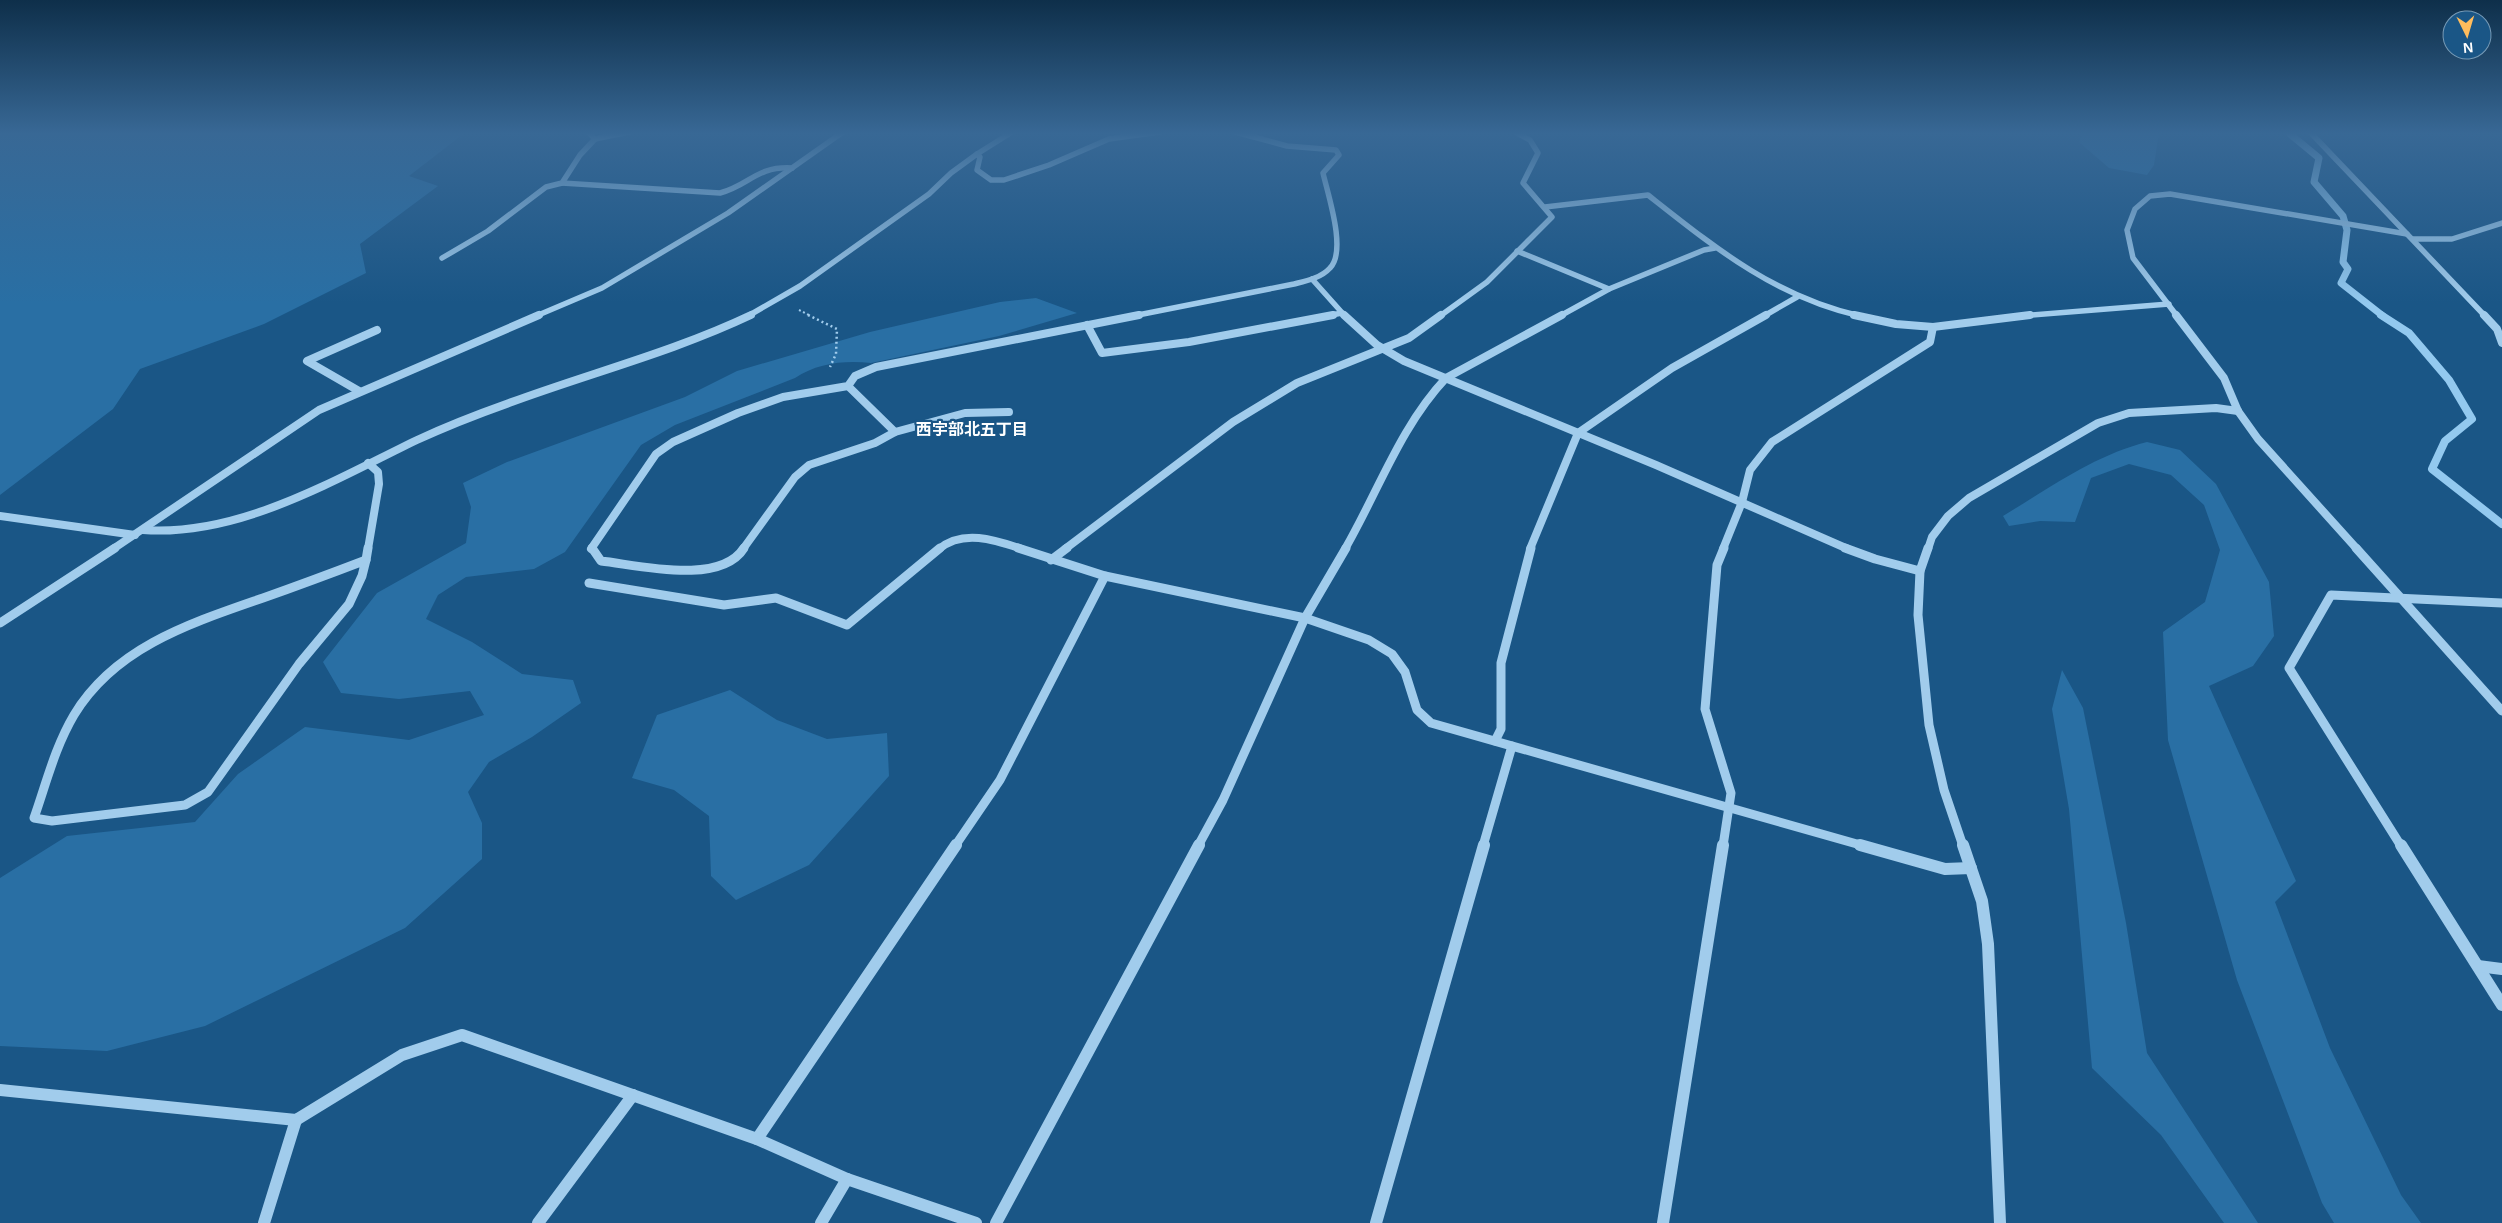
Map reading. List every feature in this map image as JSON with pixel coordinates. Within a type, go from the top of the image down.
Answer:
[{"type":"street","points":[[442,258],[488,231],[543,189]]},
{"type":"street","points":[[636,189],[720,193],[735,189]]},
{"type":"street","points":[[0,623],[139,532],[282,433],[359,390],[602,288],[728,213],[762,189]]},
{"type":"street","points":[[0,516],[139,532],[204,526],[253,514],[297,498],[420,439],[509,403],[659,353],[725,327],[775,301],[934,189]]},
{"type":"street","points":[[1009,412],[965,413],[895,432],[875,443],[809,465],[795,477],[767,513],[740,554],[717,567],[689,571],[601,561],[591,549],[656,454],[673,442],[738,413],[783,397],[848,386],[855,376],[876,367],[1312,279],[1332,268],[1338,257],[1326,189]]},
{"type":"street","points":[[1051,560],[1233,422],[1297,383],[1365,354],[1382,350],[1409,338],[1487,282],[1552,217],[1528,189]]},
{"type":"street","points":[[2364,189],[2497,329],[2502,343]]},
{"type":"street","points":[[2407,234],[2170,194],[2150,196],[2135,208],[2127,230],[2133,258],[2224,378],[2238,411],[2258,438],[2502,711]]},
{"type":"street","points":[[1545,208],[1648,195],[1715,248],[1758,276],[1797,297],[1855,315],[1896,324],[1933,327],[2027,315],[2169,304]]},
{"type":"street","points":[[2413,239],[2452,239],[2502,224]]},
{"type":"street","points":[[996,1223],[1223,800],[1305,618],[1355,532],[1384,469],[1433,392],[1446,378],[1609,289],[1704,250],[1715,248]]},
{"type":"street","points":[[1517,252],[1528,254],[1609,289]]},
{"type":"street","points":[[1312,279],[1342,314],[1382,350],[1742,502],[1798,529],[1900,568],[1920,571]]},
{"type":"street","points":[[1496,741],[1500,729],[1501,663],[1533,539],[1578,433],[1672,368],[1797,297]]},
{"type":"street","points":[[1087,325],[1102,353],[1189,342],[1342,314]]},
{"type":"street","points":[[1664,1223],[1732,793],[1705,709],[1717,564],[1742,502],[1750,470],[1772,442],[1930,342],[1933,327]]},
{"type":"street","points":[[359,390],[307,361],[377,330]]},
{"type":"street","points":[[848,386],[895,432]]},
{"type":"street","points":[[2000,1223],[1988,944],[1982,901],[1944,790],[1929,725],[1918,615],[1920,571],[1932,537],[1948,516],[1969,498],[2098,423],[2129,412],[2216,408],[2238,411]]},
{"type":"street","points":[[366,560],[298,586],[180,626],[135,650],[110,669],[81,703],[65,734],[34,818],[52,821],[185,805],[208,792],[299,664],[351,602],[364,574],[380,484],[378,472],[368,463]]},
{"type":"street","points":[[589,583],[724,605],[776,598],[847,625],[950,540],[987,538],[1105,576],[1305,618],[1369,640],[1392,654],[1405,672],[1417,710],[1432,723],[1728,809],[1945,868],[1971,868]]},
{"type":"street","points":[[757,1139],[1000,780],[1105,576]]},
{"type":"street","points":[[2502,603],[2404,600],[2331,595],[2289,668],[2502,1005]]},
{"type":"street","points":[[1376,1223],[1512,746]]},
{"type":"street","points":[[2478,966],[2502,969]]},
{"type":"street","points":[[0,1090],[296,1120],[402,1055],[462,1035],[757,1139],[847,1179],[976,1223]]},
{"type":"street","points":[[538,1223],[633,1095]]},
{"type":"street","points":[[264,1223],[296,1120]]},
{"type":"street","points":[[821,1223],[847,1179]]},
{"type":"path","points":[[775,301],[787,304],[837,330],[836,354],[829,369]]},
{"type":"shaded area","points":[[0,189],[434,189],[360,244],[366,273],[264,324],[140,369],[113,409],[0,495]]},
{"type":"shaded area","points":[[1036,298],[1077,313],[999,336],[871,363],[841,362],[822,366],[675,425],[641,445],[565,552],[534,569],[466,577],[438,595],[426,619],[472,642],[522,674],[573,680],[581,703],[532,737],[489,762],[468,792],[482,823],[482,859],[405,928],[205,1026],[107,1051],[0,1046],[0,878],[67,836],[195,822],[238,774],[305,727],[409,740],[484,715],[470,691],[399,699],[341,693],[323,662],[377,593],[466,543],[471,507],[463,483],[507,462],[685,397],[737,371],[870,332],[1000,302]]},
{"type":"shaded area","points":[[2147,442],[2180,450],[2216,484],[2269,582],[2274,636],[2253,666],[2209,686],[2296,881],[2275,902],[2330,1048],[2401,1195],[2421,1223],[2334,1223],[2322,1203],[2237,980],[2168,740],[2163,632],[2205,602],[2220,550],[2204,505],[2171,475],[2129,464],[2091,478],[2075,522],[2040,521],[2009,526],[2003,516],[2073,473],[2109,455]]},
{"type":"shaded area","points":[[2062,670],[2083,708],[2126,923],[2147,1053],[2258,1223],[2224,1223],[2161,1135],[2092,1068],[2069,809],[2052,709]]},
{"type":"shaded area","points":[[730,690],[777,720],[827,739],[887,733],[889,776],[809,865],[736,900],[711,876],[709,816],[674,790],[632,778],[657,715]]},
{"type":"waterway","points":[[2320,189],[2343,216],[2347,230],[2343,262],[2348,269],[2341,283],[2383,316]]},
{"type":"waterway","points":[[2381,315],[2409,333],[2449,380],[2472,419],[2445,441],[2432,469],[2502,524]]},
{"type":"district","name":"西宇部北五丁目","points":[[972,429]]}]
